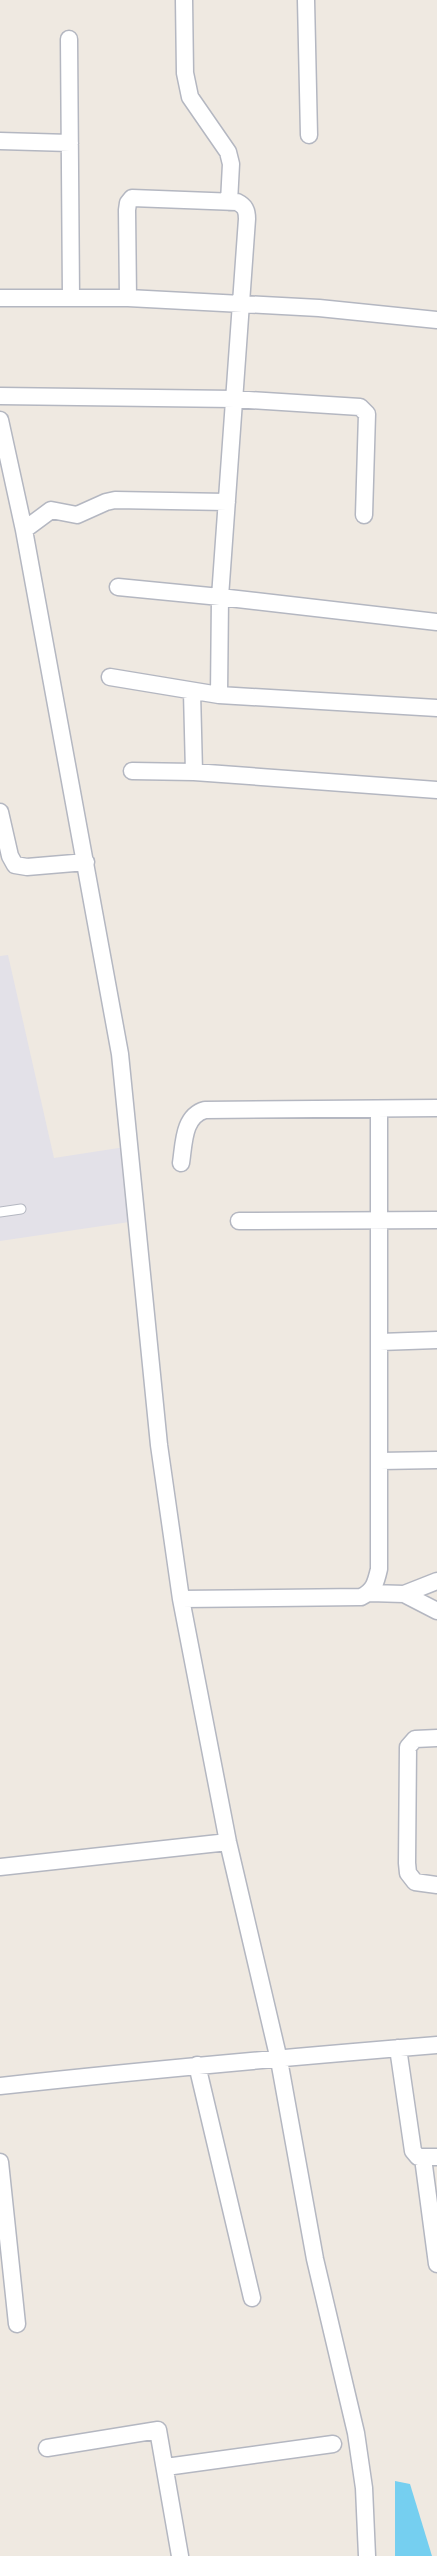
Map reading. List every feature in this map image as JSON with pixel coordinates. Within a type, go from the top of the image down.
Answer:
[{"type":"street","points":[[184,0],[185,73],[188,89],[190,97],[202,117],[220,137],[228,152],[231,164],[229,202]]},
{"type":"street","points":[[306,0],[309,134]]},
{"type":"street","points":[[69,40],[71,298]]},
{"type":"street","points":[[0,141],[70,143]]},
{"type":"street","points":[[128,298],[127,210],[128,203],[132,198],[238,202],[247,211],[220,596],[219,695]]},
{"type":"street","points":[[0,298],[128,298],[319,308],[437,320]]},
{"type":"street","points":[[0,396],[234,399],[364,408],[367,414],[364,515]]},
{"type":"street","points":[[0,420],[24,530],[120,1054],[159,1445],[181,1599],[228,1842],[279,2060],[315,2259],[356,2433],[364,2488],[367,2556]]},
{"type":"street","points":[[24,530],[51,510],[77,514],[115,500],[227,502]]},
{"type":"street","points":[[118,587],[220,596],[437,622]]},
{"type":"street","points":[[110,677],[219,695],[437,708]]},
{"type":"street","points":[[192,692],[194,772]]},
{"type":"street","points":[[132,771],[194,772],[437,790]]},
{"type":"street","points":[[1,820],[10,856],[15,865],[27,867],[86,862]]},
{"type":"street","points":[[180,1164],[186,1128],[191,1118],[197,1112],[205,1110],[437,1108]]},
{"type":"street","points":[[370,1593],[379,1569],[379,1109]]},
{"type":"street","points":[[239,1221],[437,1220]]},
{"type":"street","points":[[380,1342],[437,1340]]},
{"type":"street","points":[[380,1461],[437,1460]]},
{"type":"street","points":[[181,1599],[361,1597],[370,1593],[404,1594],[437,1581]]},
{"type":"street","points":[[404,1594],[437,1611]]},
{"type":"street","points":[[437,1738],[421,1737],[411,1742],[408,1747],[407,1863],[411,1879],[415,1882],[437,1885]]},
{"type":"street","points":[[0,1868],[228,1842]]},
{"type":"street","points":[[0,2086],[197,2065],[279,2060],[437,2045]]},
{"type":"street","points":[[398,2048],[412,2146],[415,2155],[430,2158],[437,2264]]},
{"type":"street","points":[[197,2065],[252,2298]]},
{"type":"street","points":[[0,2162],[17,2324]]},
{"type":"street","points":[[47,2448],[158,2430],[166,2467],[180,2556]]},
{"type":"street","points":[[166,2467],[334,2444]]},
{"type":"lane","points":[[0,1212],[21,1209]]},
{"type":"shaded area","points":[[8,955],[54,1158],[125,1147],[136,1221],[0,1241],[0,956]]},
{"type":"water","points":[[395,2481],[410,2484],[432,2556],[395,2556]]}]
